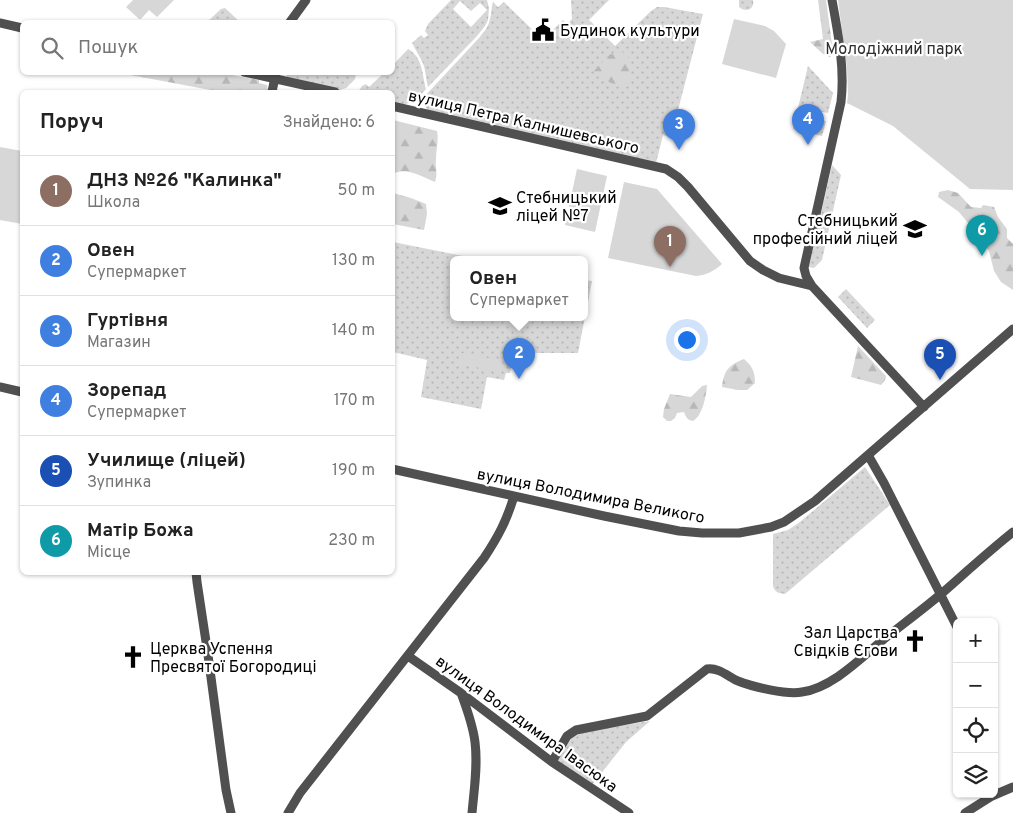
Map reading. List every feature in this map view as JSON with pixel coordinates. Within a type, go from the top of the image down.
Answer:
[{"type":"street","points":[[291,20],[306,0]]},
{"type":"street","points":[[832,0],[842,73],[842,93],[804,268],[812,286],[924,407]]},
{"type":"street","points":[[0,23],[20,28]]},
{"type":"street","points":[[272,90],[275,76],[328,90]]},
{"type":"street","name":"вулиця Петра Калнишевського","points":[[395,107],[666,169],[688,187],[750,261],[779,278],[812,286]]},
{"type":"street","name":"вулиця Володимира Великого","points":[[395,470],[679,531],[739,533],[771,527],[784,522],[815,501],[1013,330]]},
{"type":"street","points":[[0,387],[20,392]]},
{"type":"street","points":[[868,455],[953,619]]},
{"type":"street","points":[[288,813],[300,793],[471,575],[497,539],[514,496]]},
{"type":"street","points":[[552,762],[568,736],[576,730],[647,716],[707,669],[714,669],[750,685],[786,692],[800,693],[826,684],[845,671],[940,594],[1013,532]]},
{"type":"street","points":[[196,575],[226,790],[231,813]]},
{"type":"street","name":"вулиця Володимира Івасюка","points":[[408,656],[461,693],[552,762],[629,813]]},
{"type":"street","points":[[461,693],[475,741],[476,765],[472,813]]},
{"type":"street","points":[[965,813],[992,796],[1013,787]]},
{"type":"green space","points":[[133,0],[174,0],[157,17],[149,10],[139,19],[126,7]]},
{"type":"green space","points":[[451,0],[487,0],[489,8],[488,20],[485,26],[428,87],[424,66],[412,43],[421,35],[424,38],[428,35],[425,31],[428,24]],"holes":[[[460,1],[471,11],[480,3],[487,10],[471,27],[453,9]]]},
{"type":"green space","points":[[571,0],[609,0],[589,20],[615,46],[657,7],[703,14],[671,137],[663,135],[656,163],[429,111],[424,105],[423,98],[486,29],[493,2],[498,7],[504,2],[543,40],[563,20],[567,24],[572,19]]},
{"type":"green space","points":[[739,0],[753,0],[753,6],[744,10],[739,7]]},
{"type":"green space","points":[[818,0],[826,0],[833,52],[830,57],[823,54],[810,42],[823,39]]},
{"type":"green space","name":"Молодіжний парк","points":[[838,0],[1013,0],[1013,190],[970,189],[893,126],[847,103],[847,68]]},
{"type":"green space","points":[[225,8],[238,20],[209,20],[221,9]]},
{"type":"green space","points":[[734,19],[765,26],[774,31],[786,44],[776,78],[722,64]]},
{"type":"green space","points":[[408,49],[417,57],[423,72],[426,89],[418,97],[411,102],[399,104],[395,103],[395,90],[359,90],[366,84],[369,87],[382,75],[395,75],[395,63]]},
{"type":"green space","points":[[620,51],[628,55],[630,77],[625,88],[621,88],[599,77],[594,71],[609,55]]},
{"type":"green space","points":[[808,66],[833,93],[828,113],[817,111],[815,119],[826,121],[822,136],[793,129]]},
{"type":"green space","points":[[131,75],[232,75],[259,80],[259,83],[267,85],[268,90],[210,90]]},
{"type":"green space","points":[[287,75],[356,75],[355,79],[346,88],[340,90],[287,79]]},
{"type":"green space","points":[[395,120],[437,131],[435,182],[420,175],[403,171],[395,173]]},
{"type":"green space","points":[[0,147],[20,151],[20,224],[0,220]]},
{"type":"green space","points":[[832,165],[841,175],[822,260],[814,268],[809,267]]},
{"type":"green space","points":[[577,169],[607,176],[595,232],[565,225]]},
{"type":"green space","points":[[624,182],[657,189],[722,264],[704,275],[696,276],[608,258]]},
{"type":"green space","points":[[948,190],[958,193],[971,207],[981,208],[983,205],[994,207],[998,217],[1007,229],[1007,238],[1013,244],[1013,290],[1001,282],[994,271],[989,251],[972,228],[959,212],[938,197],[939,192]]},
{"type":"green space","points":[[395,194],[426,204],[427,214],[424,230],[395,224]]},
{"type":"green space","points":[[395,242],[463,256],[450,256],[450,321],[584,321],[578,353],[514,351],[510,373],[506,373],[504,380],[487,377],[481,409],[421,397],[427,360],[395,352]]},
{"type":"green space","points":[[588,280],[592,281],[588,302]]},
{"type":"green space","points":[[846,289],[875,320],[867,328],[838,297]]},
{"type":"green space","points":[[858,346],[886,376],[881,385],[851,377]]},
{"type":"green space","points":[[461,353],[503,361],[501,372],[459,364]]},
{"type":"green space","points":[[744,359],[753,370],[755,383],[747,390],[722,387],[724,376],[728,369]]},
{"type":"green space","points":[[707,385],[702,410],[693,421],[687,418],[684,412],[677,413],[671,421],[667,421],[663,417],[670,394],[691,397],[702,386]]},
{"type":"green space","points":[[865,467],[890,505],[785,594],[776,591],[773,586],[773,534],[788,530],[800,522]]},
{"type":"green space","points":[[650,721],[626,742],[592,785],[557,762],[571,738],[582,732]]},
{"type":"place","name":"Будинок культури","points":[[543,30]]},
{"type":"place","name":"Зорепад","points":[[808,145]]},
{"type":"place","name":"Гуртівня","points":[[679,150]]},
{"type":"place","name":"Стебницький ліцей №7","points":[[500,206]]},
{"type":"place","name":"Стебницький професійний ліцей","points":[[915,229]]},
{"type":"place","name":"Матір Божа","points":[[982,256]]},
{"type":"place","name":"ДНЗ №26 \"Калинка\"","points":[[670,267]]},
{"type":"place","name":"Овен","points":[[519,379]]},
{"type":"place","name":"Училище (ліцей)","points":[[940,380]]},
{"type":"place","name":"Зал Царства Свідків Єгови","points":[[915,641]]},
{"type":"place","name":"Церква Успення Пресвятої Богородиці","points":[[133,657]]}]
